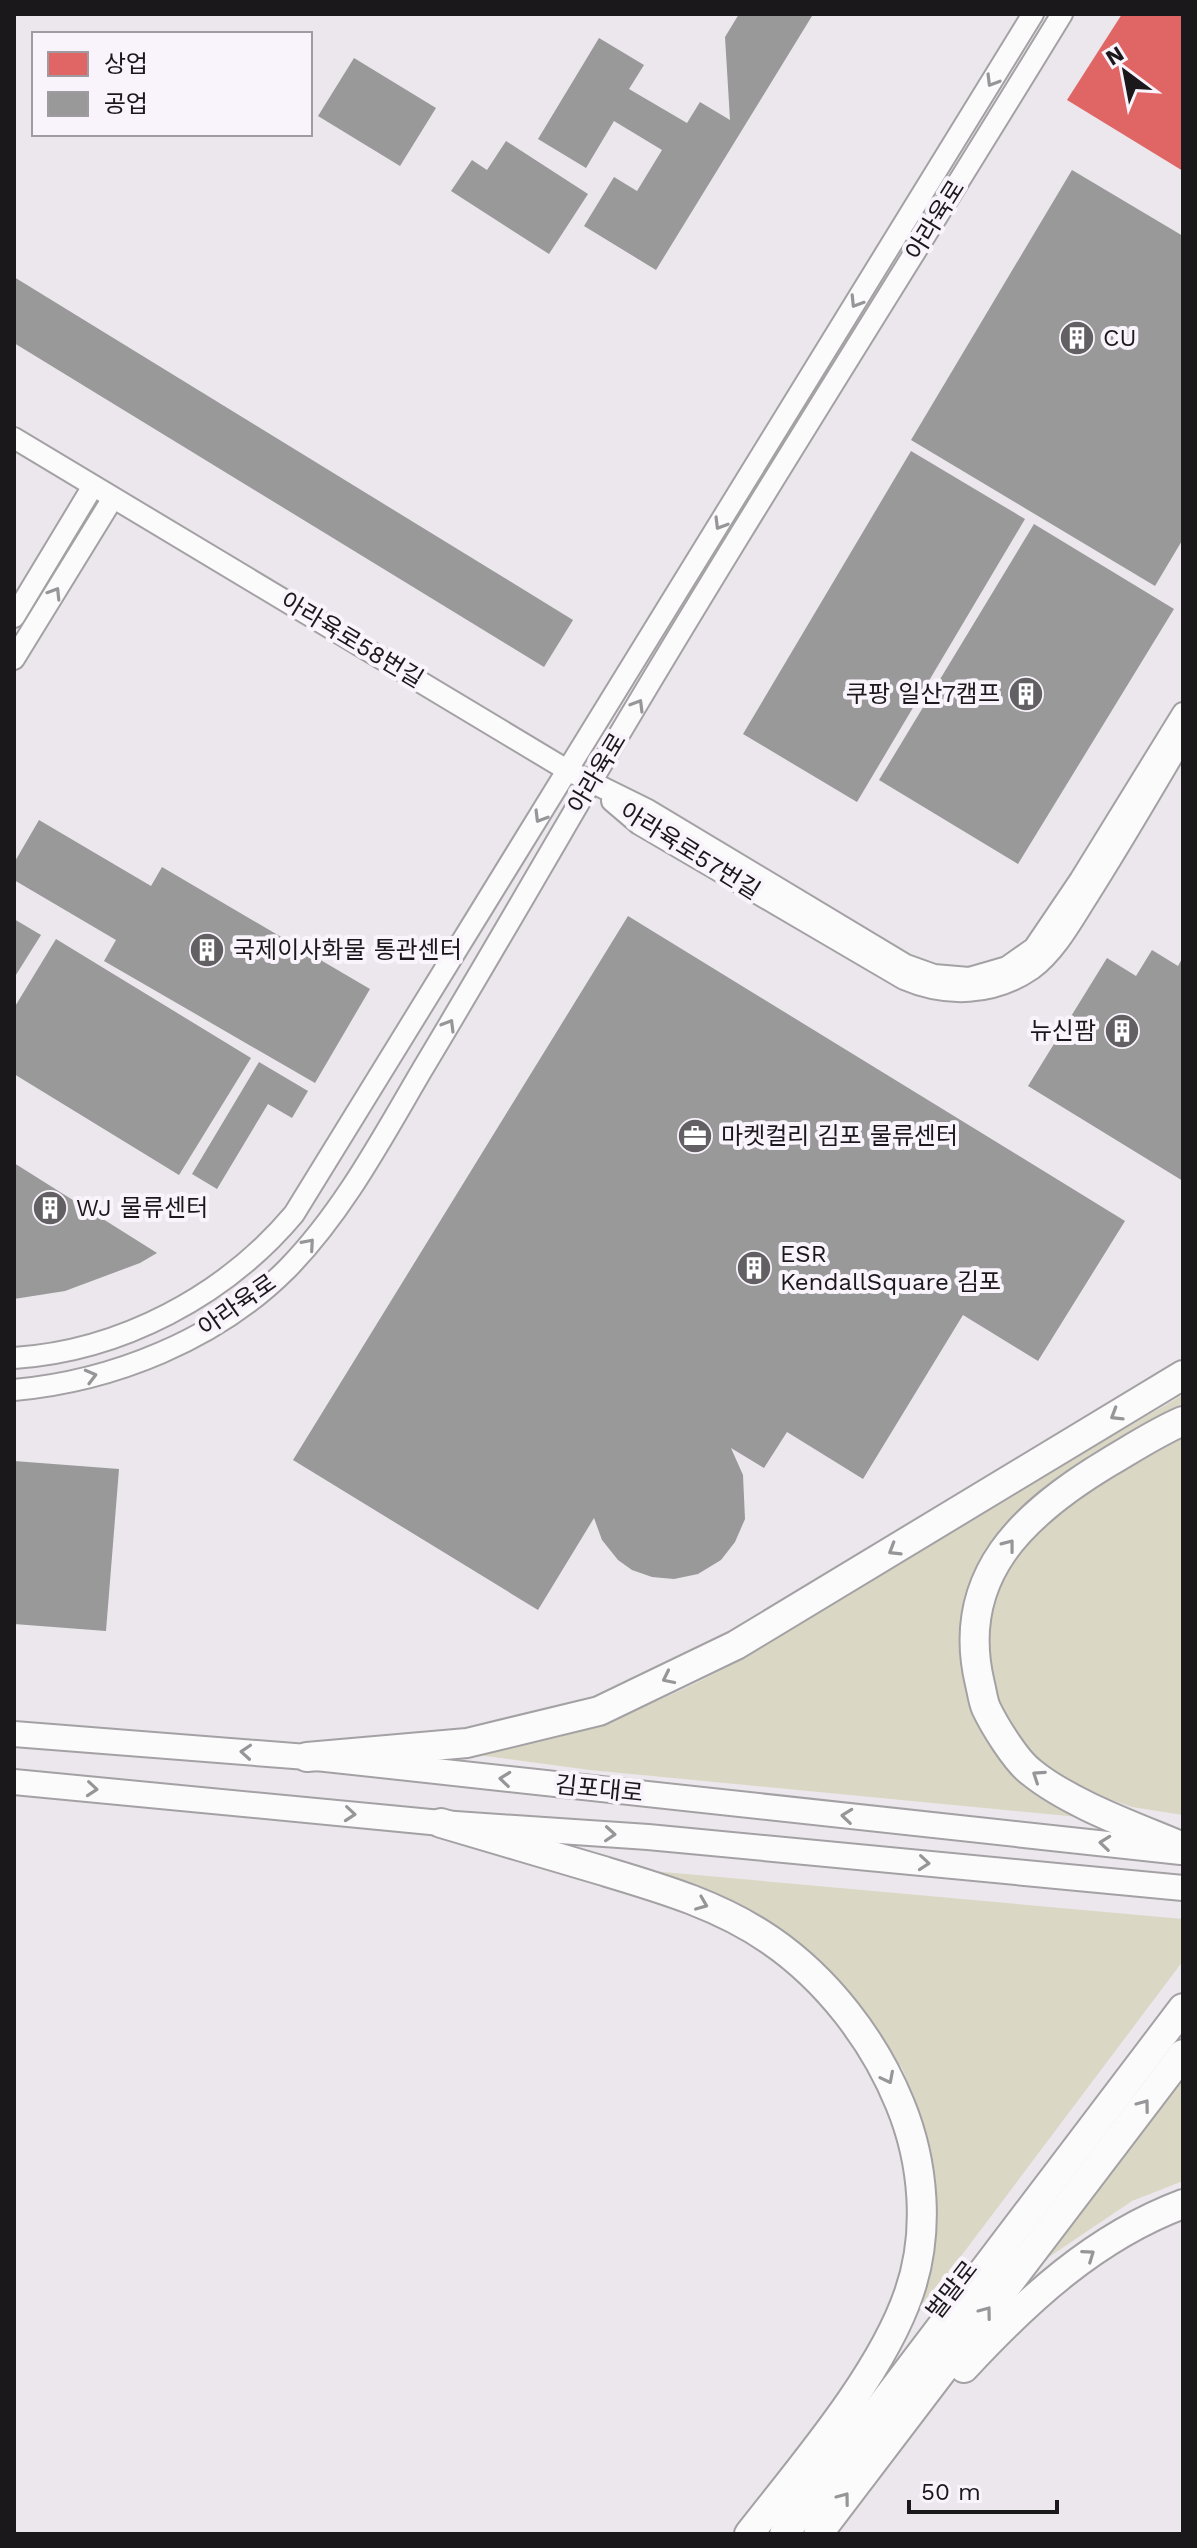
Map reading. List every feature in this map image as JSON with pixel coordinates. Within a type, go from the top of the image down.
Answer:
[{"type":"highway","points":[[307,1757],[467,1743],[599,1711],[736,1645],[1183,1375]]},
{"type":"highway","points":[[1183,1421],[1070,1486],[1027,1521],[998,1559],[982,1590],[973,1629],[977,1672],[985,1707],[1029,1771],[1066,1794],[1183,1850]]},
{"type":"highway","points":[[441,1823],[661,1888],[714,1909],[770,1940],[841,2006],[868,2040],[891,2081],[909,2124],[922,2209],[910,2292],[891,2335],[860,2385],[749,2534]]},
{"type":"highway","name":"벌말로","points":[[784,2534],[1183,2008]]},
{"type":"highway","name":"벌말로","points":[[763,2534],[1030,2190],[1149,2052]]},
{"type":"highway","name":"벌말로","points":[[818,2534],[1183,2054]]},
{"type":"highway","points":[[871,2463],[1013,2315],[1054,2279],[1133,2227],[1183,2204]]},
{"type":"main road","name":"김포대로","points":[[18,1733],[307,1757],[1183,1850]]},
{"type":"main road","name":"김포대로","points":[[14,1782],[441,1823],[648,1837],[1183,1888]]},
{"type":"street","name":"아라육로","points":[[14,1358],[88,1346],[152,1322],[206,1292],[248,1261],[278,1233],[307,1197],[1033,14]]},
{"type":"street","name":"아라육로","points":[[14,1390],[83,1378],[177,1345],[237,1311],[284,1272],[322,1229],[363,1168],[591,783],[1062,14]]},
{"type":"street","name":"아라육로58번길","points":[[14,438],[591,783]]},
{"type":"street","points":[[14,617],[93,486]]},
{"type":"street","points":[[14,659],[113,498]]},
{"type":"street","name":"아라육로57번길","points":[[591,783],[648,810],[906,965],[934,975],[969,978],[1007,967],[1034,948],[1047,932],[1183,713]]},
{"type":"street","name":"아라육로57번길","points":[[591,783],[639,824],[894,974],[923,987],[962,992],[1004,984],[1033,968],[1046,956],[1106,868],[1183,738]]},
{"type":"shaded area","points":[[1183,1395],[1183,1403],[1109,1444],[1038,1493],[1008,1522],[984,1556],[968,1594],[962,1638],[963,1657],[968,1687],[978,1714],[1089,1818],[590,1770],[463,1753],[559,1737],[636,1710],[697,1682],[737,1662]]},
{"type":"shaded area","points":[[1183,1426],[1183,1815],[1132,1807],[1075,1787],[1047,1771],[1020,1747],[995,1705],[984,1631],[997,1580],[1026,1534]]},
{"type":"shaded area","points":[[630,1869],[1183,1919],[1183,1961],[919,2312],[932,2235],[927,2144],[917,2104],[902,2068],[841,1988]]},
{"type":"shaded area","points":[[1183,2079],[1183,2181],[1132,2201],[1037,2265]]},
{"type":"building: 상업","points":[[1122,14],[1183,14],[1183,171],[1067,100]]},
{"type":"building: 공업","points":[[739,14],[812,16],[656,270],[584,226],[614,177],[637,191],[662,150],[614,121],[586,168],[538,139],[599,38],[644,65],[629,89],[687,123],[700,102],[730,120],[725,37]]},
{"type":"building: 공업","points":[[354,58],[436,108],[400,166],[318,116]]},
{"type":"building: 공업","points":[[506,141],[588,194],[549,254],[451,191],[472,160],[487,170]]},
{"type":"building: 공업","name":"CU","points":[[1072,170],[1183,236],[1183,539],[1155,586],[911,440]]},
{"type":"building: 공업","points":[[14,277],[573,620],[544,667],[14,343]]},
{"type":"building: 공업","points":[[911,451],[1025,519],[857,802],[743,734]]},
{"type":"building: 공업","name":"쿠팡 일산7캠프","points":[[1034,524],[1174,609],[1018,864],[879,780]]},
{"type":"building: 공업","name":"국제이사화물 통관센터","points":[[39,820],[151,886],[162,867],[370,989],[315,1083],[104,961],[116,940],[14,880],[14,863]]},
{"type":"building: 공업","name":"ESR KendallSquare 김포","points":[[628,916],[1125,1221],[1038,1361],[963,1315],[863,1479],[787,1432],[764,1468],[731,1448],[743,1475],[745,1519],[735,1542],[721,1560],[698,1574],[674,1579],[652,1577],[632,1570],[618,1560],[602,1540],[594,1518],[538,1610],[293,1460]]},
{"type":"building: 공업","points":[[14,919],[41,935],[14,978]]},
{"type":"building: 공업","points":[[56,939],[251,1058],[179,1175],[14,1074],[14,1008]]},
{"type":"building: 공업","name":"뉴신팜","points":[[1152,950],[1178,966],[1183,957],[1183,1181],[1028,1086],[1107,958],[1136,976]]},
{"type":"building: 공업","points":[[259,1062],[308,1091],[292,1118],[268,1104],[217,1189],[192,1174]]},
{"type":"building: 공업","name":"WJ 물류센터","points":[[14,1163],[157,1253],[140,1263],[65,1291],[14,1299]]},
{"type":"building: 공업","points":[[14,1461],[119,1469],[106,1631],[14,1624]]},
{"type":"place","name":"CU","points":[[1077,338]]},
{"type":"place","name":"쿠팡 일산7캠프","points":[[1026,694]]},
{"type":"place","name":"국제이사화물 통관센터","points":[[207,950]]},
{"type":"place","name":"뉴신팜","points":[[1122,1031]]},
{"type":"place","name":"마켓컬리 김포 물류센터","points":[[695,1136]]},
{"type":"place","name":"WJ 물류센터","points":[[50,1208]]},
{"type":"place","name":"ESR KendallSquare 김포","points":[[754,1268]]}]
